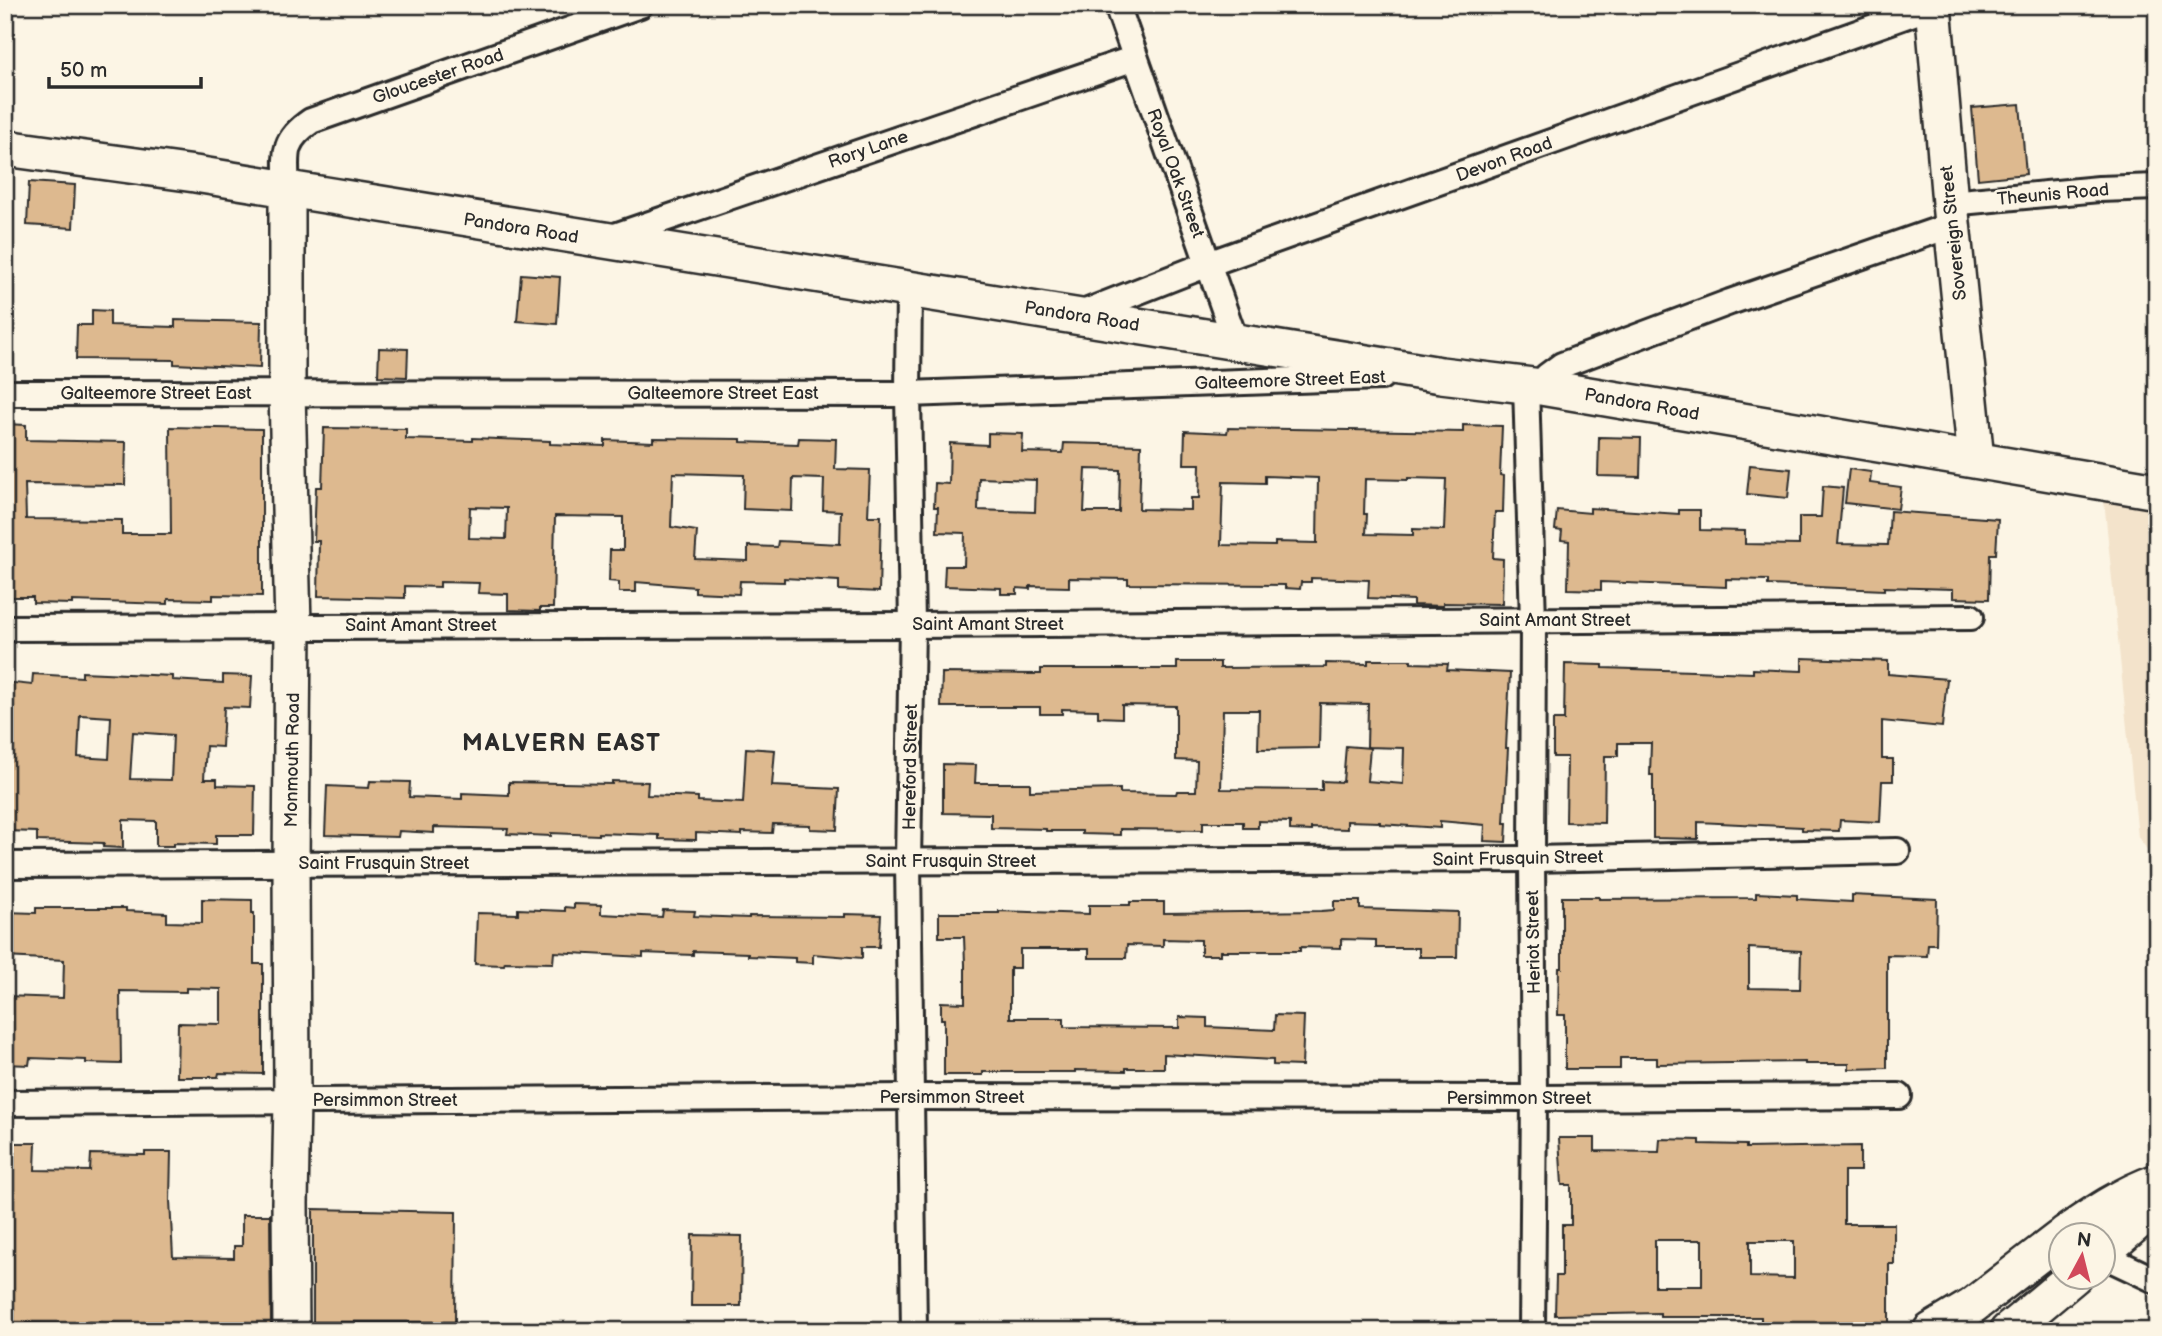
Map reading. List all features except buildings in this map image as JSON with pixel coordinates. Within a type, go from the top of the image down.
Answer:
[{"type":"street","name":"Gloucester Road","points":[[287,190],[289,143],[293,135],[312,121],[640,5]]},
{"type":"street","name":"Royal Oak Street","points":[[1117,5],[1235,340]]},
{"type":"street","name":"Devon Road","points":[[1076,315],[1208,264],[1940,5]]},
{"type":"street","name":"Sovereign Street","points":[[1933,6],[1976,460]]},
{"type":"street","name":"Rory Lane","points":[[600,241],[1135,58]]},
{"type":"street","name":"Pandora Road","points":[[5,148],[195,174],[1441,375],[1533,386],[2157,491]]},
{"type":"street","name":"Theunis Road","points":[[1533,386],[1562,365],[1951,214],[2099,189],[2157,187]]},
{"type":"street","name":"Monmouth Road","points":[[287,190],[287,393],[293,625],[290,864],[291,1331]]},
{"type":"street","name":"Hereford Street","points":[[909,288],[912,625],[908,862],[914,1331]]},
{"type":"street","name":"Galteemore Street East","points":[[5,393],[908,394],[1441,375]]},
{"type":"street","name":"Heriot Street","points":[[1532,1331],[1533,386]]},
{"type":"street","name":"Saint Amant Street","points":[[5,628],[1971,617]]},
{"type":"street","name":"Saint Frusquin Street","points":[[5,865],[1532,859],[1897,851]]},
{"type":"street","name":"Persimmon Street","points":[[5,1103],[911,1097],[1899,1096]]},
{"type":"street","points":[[2085,1220],[2140,1188],[2157,1182]]},
{"type":"street","points":[[2116,1242],[2157,1205]]},
{"type":"street","points":[[1931,1331],[1971,1307],[2046,1249]]},
{"type":"street","points":[[2116,1261],[2157,1281]]},
{"type":"street","points":[[2008,1331],[2057,1290]]},
{"type":"shaded area","points":[[2104,500],[2157,510],[2157,863],[2138,837]]},
{"type":"district","name":"MALVERN EAST","points":[[562,743]]}]
